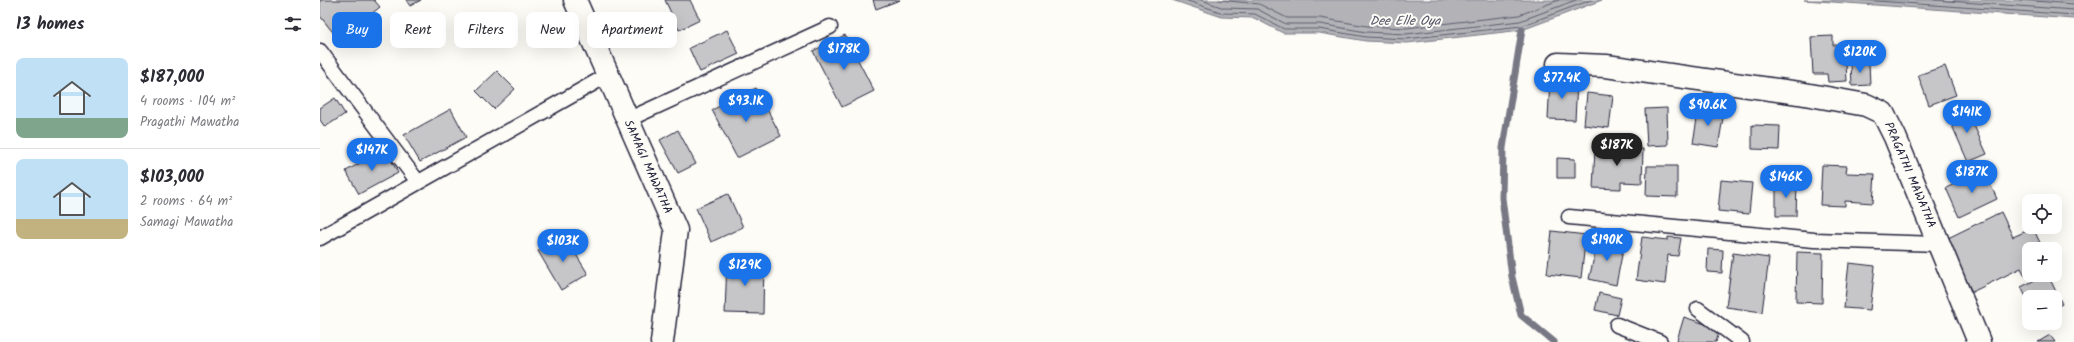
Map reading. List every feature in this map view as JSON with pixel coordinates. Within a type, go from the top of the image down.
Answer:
[{"type":"street","name":"SAMAGI MAWATHA","points":[[575,0],[676,230],[662,342]]},
{"type":"street","name":"PRAGATHI MAWATHA","points":[[1558,64],[1606,66],[1800,93],[1866,105],[1883,113],[1895,136],[1979,342]]},
{"type":"lane","points":[[628,120],[830,27]]},
{"type":"lane","points":[[320,51],[418,182]]},
{"type":"lane","points":[[320,238],[608,75]]},
{"type":"lane","points":[[1569,217],[1814,240],[1939,244]]},
{"type":"lane","points":[[1698,309],[1742,342]]},
{"type":"lane","points":[[1617,325],[1660,342]]},
{"type":"water","name":"Dee Elle Oya","points":[[1172,0],[1602,0],[1522,30],[1407,43],[1366,41],[1319,33],[1283,33],[1254,18],[1222,17]]},
{"type":"water","points":[[1804,0],[2074,0],[2074,19]]},
{"type":"building","points":[[320,0],[374,0],[380,7],[374,12],[332,12],[332,31],[320,16]]},
{"type":"building","points":[[406,0],[421,0],[410,6]]},
{"type":"building","points":[[665,0],[690,0],[700,20],[679,30],[677,26],[677,12],[671,12]]},
{"type":"building","points":[[873,0],[900,0],[876,9]]},
{"type":"building","points":[[727,30],[739,54],[700,72],[689,48]]},
{"type":"building","points":[[845,35],[874,91],[842,107],[813,51]]},
{"type":"building","points":[[1833,36],[1833,45],[1845,45],[1847,81],[1828,82],[1827,74],[1813,74],[1811,37]]},
{"type":"building","points":[[1869,62],[1870,85],[1852,86],[1851,63]]},
{"type":"building","points":[[1945,66],[1956,95],[1929,105],[1918,75]]},
{"type":"building","points":[[497,71],[515,89],[494,109],[476,91]]},
{"type":"building","points":[[1550,80],[1577,82],[1575,120],[1548,119]]},
{"type":"building","points":[[756,88],[781,136],[737,158],[712,110]]},
{"type":"building","points":[[1587,93],[1613,96],[1609,128],[1584,125]]},
{"type":"building","points":[[335,98],[345,114],[325,127],[320,120],[320,108]]},
{"type":"building","points":[[1965,106],[1987,154],[1968,162],[1947,114]]},
{"type":"building","points":[[1699,107],[1724,112],[1718,147],[1693,143]]},
{"type":"building","points":[[1667,108],[1668,145],[1647,146],[1645,109]]},
{"type":"building","points":[[451,109],[466,137],[420,162],[404,135]]},
{"type":"building","points":[[1752,125],[1780,126],[1779,150],[1752,149]]},
{"type":"building","points":[[678,130],[696,164],[678,173],[660,140]]},
{"type":"building","points":[[385,149],[398,173],[359,194],[346,171]]},
{"type":"building","points":[[1595,149],[1643,149],[1642,183],[1621,182],[1621,189],[1593,188]]},
{"type":"building","points":[[1557,158],[1575,159],[1575,178],[1557,178]]},
{"type":"building","points":[[1822,165],[1847,166],[1846,173],[1875,174],[1873,203],[1845,201],[1845,206],[1820,205]]},
{"type":"building","points":[[1647,166],[1677,166],[1677,197],[1646,196]]},
{"type":"building","points":[[1984,170],[1997,199],[1959,217],[1946,188]]},
{"type":"building","points":[[1721,180],[1752,183],[1749,214],[1718,211]]},
{"type":"building","points":[[1776,182],[1797,182],[1796,216],[1776,216]]},
{"type":"building","points":[[728,194],[743,227],[711,242],[696,208]]},
{"type":"building","points":[[2001,212],[2013,237],[2022,233],[2036,234],[2040,242],[2022,242],[2022,270],[2021,268],[1972,292],[1946,239]]},
{"type":"building","points":[[1552,231],[1586,235],[1581,278],[1547,274]]},
{"type":"building","points":[[564,235],[588,274],[561,290],[538,251]]},
{"type":"building","points":[[1642,237],[1668,240],[1668,237],[1681,238],[1678,256],[1668,255],[1665,284],[1636,280]]},
{"type":"building","points":[[1598,240],[1624,245],[1616,285],[1589,279]]},
{"type":"building","points":[[1708,249],[1723,250],[1722,273],[1707,272]]},
{"type":"building","points":[[1797,252],[1823,253],[1822,303],[1796,302]]},
{"type":"building","points":[[1733,253],[1769,258],[1762,312],[1726,307]]},
{"type":"building","points":[[727,260],[764,261],[763,314],[725,313]]},
{"type":"building","points":[[1849,263],[1875,266],[1870,310],[1844,308]]},
{"type":"building","points":[[2031,282],[2051,282],[2055,290],[2022,290],[2021,287]]},
{"type":"building","points":[[1599,293],[1621,298],[1617,315],[1595,310]]},
{"type":"building","points":[[1684,317],[1720,329],[1716,342],[1684,342],[1677,340]]},
{"type":"building","points":[[2050,335],[2055,342],[2038,342]]},
{"type":"waterway","points":[[1522,30],[1503,148],[1502,198],[1512,277],[1521,315],[1554,342]]}]
